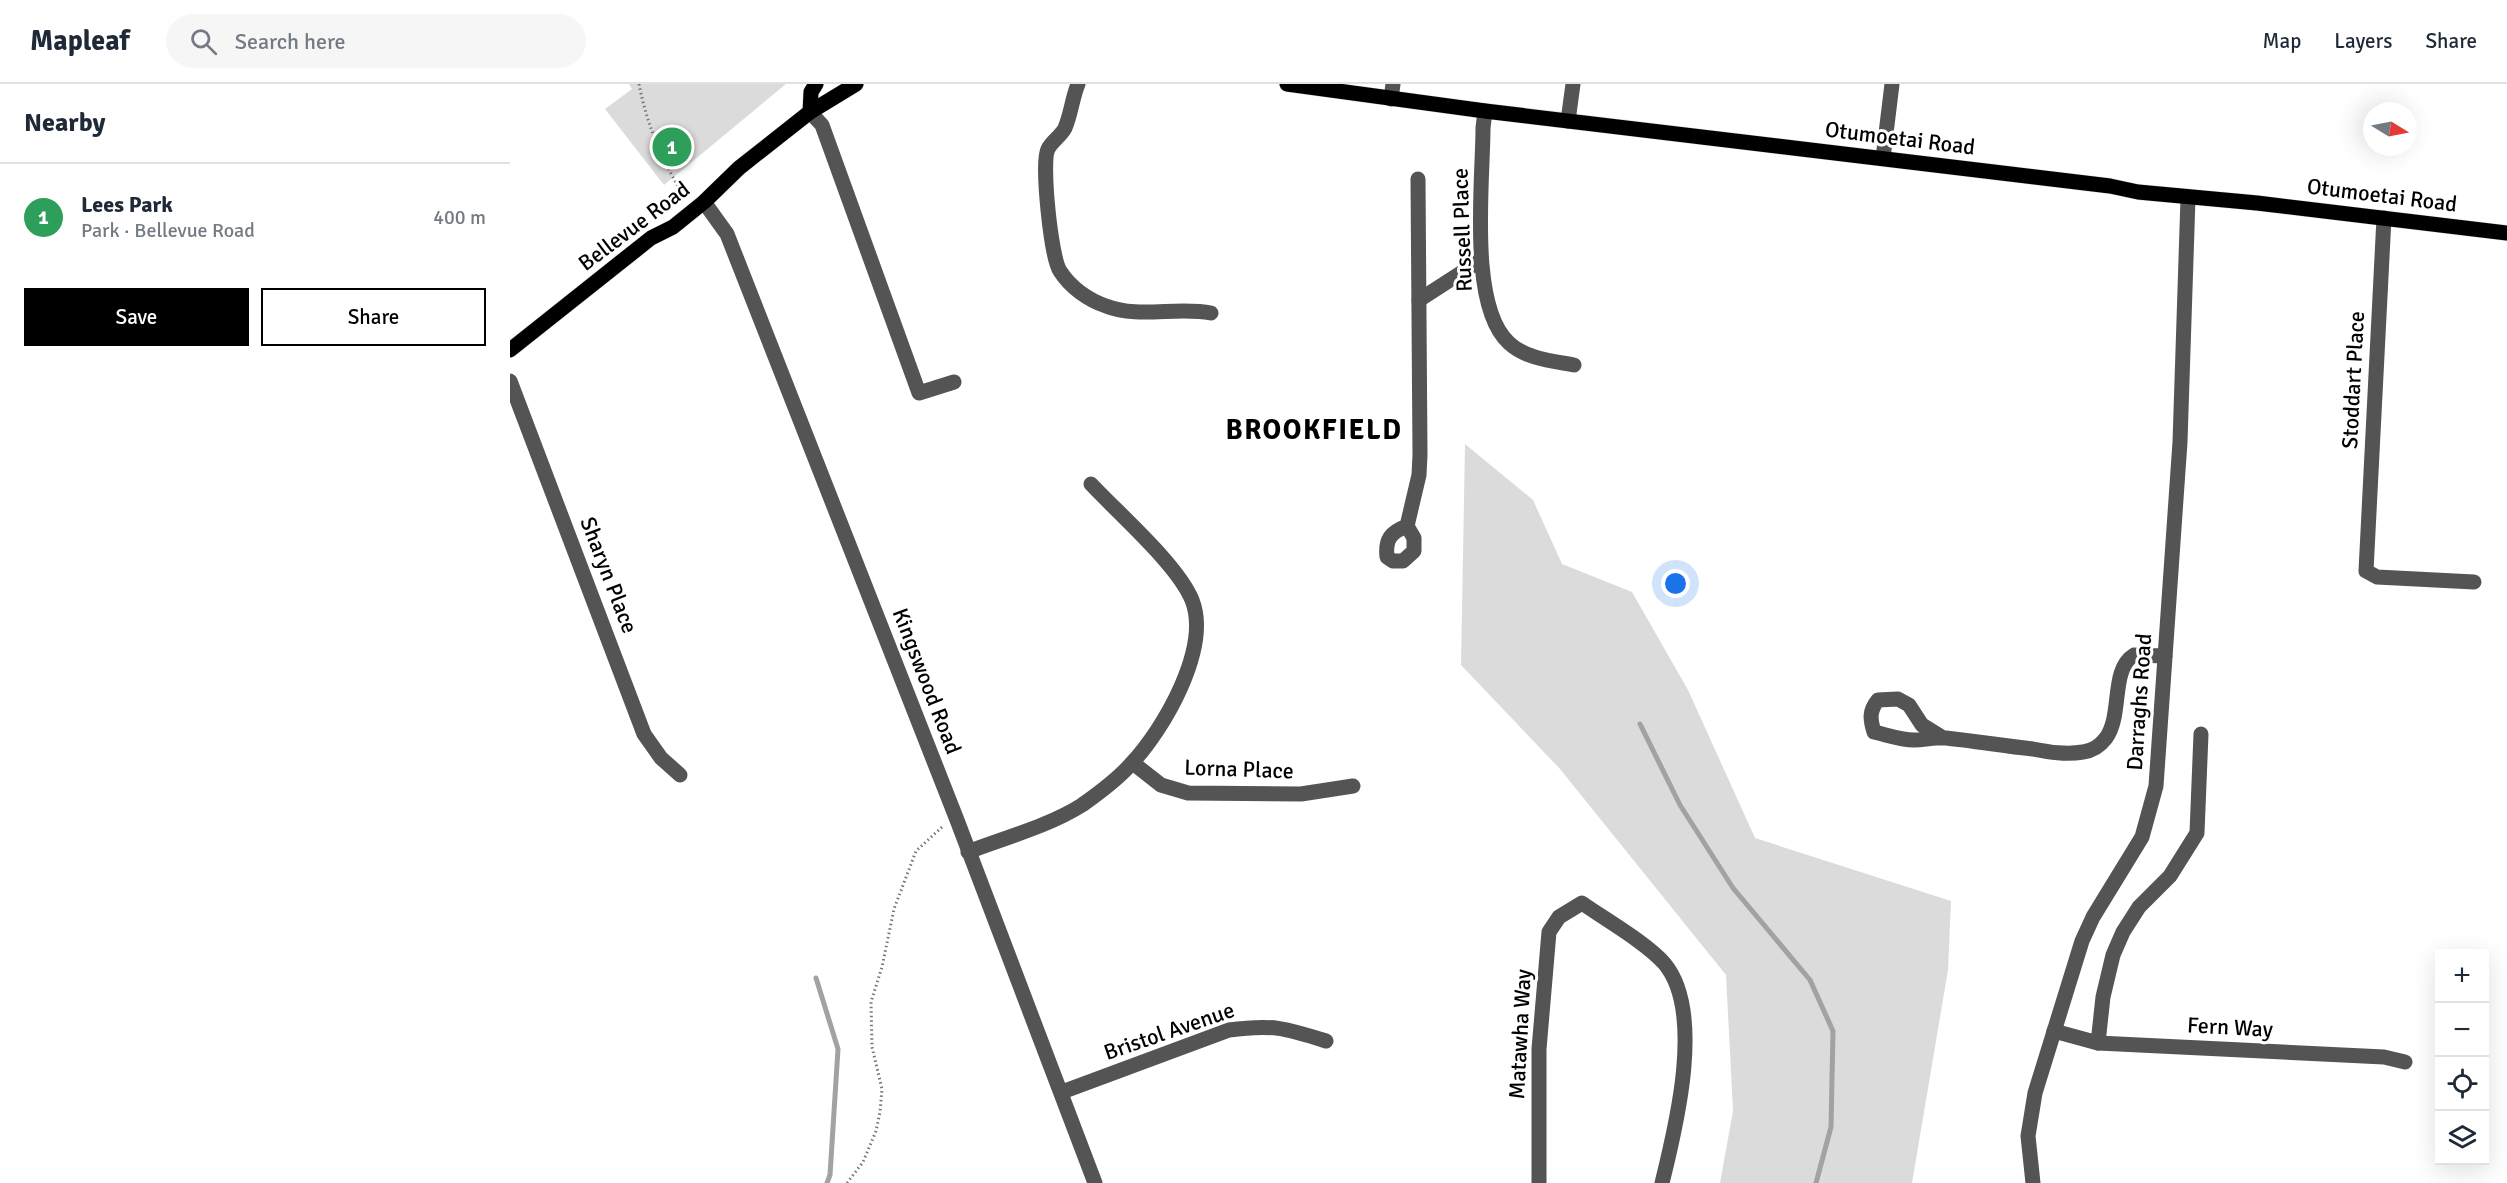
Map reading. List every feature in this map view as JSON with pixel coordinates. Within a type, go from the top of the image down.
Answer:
[{"type":"main road","points":[[810,112],[811,92],[816,84]]},
{"type":"main road","name":"Bellevue Road","points":[[510,350],[651,238],[673,227],[704,202],[739,168],[810,112],[856,84]]},
{"type":"main road","name":"Otumoetai Road","points":[[1287,84],[1392,91],[1485,111],[2110,186],[2188,198],[2257,203],[2507,233]]},
{"type":"street","points":[[1078,84],[1071,101],[1065,128],[1048,148],[1046,159],[1049,220],[1058,269],[1076,289],[1107,307],[1140,312],[1197,310],[1211,313]]},
{"type":"street","points":[[1568,121],[1573,84]]},
{"type":"street","points":[[1883,158],[1892,84]]},
{"type":"street","name":"Russell Place","points":[[1485,111],[1481,260],[1482,284],[1487,304],[1493,319],[1509,343],[1519,351],[1543,359],[1574,365]]},
{"type":"street","points":[[810,112],[822,125],[920,393],[954,382]]},
{"type":"street","points":[[1407,526],[1419,476],[1418,179]]},
{"type":"street","name":"Darraghs Road","points":[[2033,1183],[2028,1152],[2031,1115],[2054,1032],[2086,933],[2093,917],[2133,854],[2149,815],[2156,786],[2180,442],[2188,198]]},
{"type":"street","name":"Kingswood Road","points":[[704,202],[727,234],[957,819],[1095,1183]]},
{"type":"street","name":"Stoddart Place","points":[[2384,218],[2366,571],[2372,576],[2474,582]]},
{"type":"street","points":[[1419,300],[1481,260]]},
{"type":"street","name":"Sharyn Place","points":[[510,381],[644,734],[661,758],[681,775]]},
{"type":"street","points":[[968,852],[1073,810],[1114,781],[1133,763],[1158,727],[1188,670],[1196,646],[1196,614],[1191,598],[1168,564],[1091,484]]},
{"type":"street","points":[[1943,738],[2063,753],[2084,752],[2098,747],[2106,738],[2112,725],[2120,674],[2126,661],[2134,655],[2165,656]]},
{"type":"street","points":[[2098,1043],[2103,998],[2113,955],[2123,932],[2139,907],[2170,876],[2198,833],[2201,734]]},
{"type":"street","name":"Lorna Place","points":[[1133,763],[1161,785],[1188,793],[1301,794],[1353,786]]},
{"type":"street","name":"Matawha Way","points":[[1539,1183],[1539,1049],[1549,932],[1559,917],[1582,903],[1650,951],[1664,964],[1675,981],[1681,1004],[1686,1047],[1680,1103],[1662,1183]]},
{"type":"street","name":"Bristol Avenue","points":[[1062,1092],[1229,1030],[1256,1026],[1282,1027],[1326,1041]]},
{"type":"street","name":"Fern Way","points":[[2054,1032],[2098,1043],[2384,1057],[2404,1062]]},
{"type":"path","points":[[639,84],[651,129],[665,165],[678,186]]},
{"type":"path","points":[[847,1183],[863,1162],[876,1131],[880,1112],[882,1089],[872,1047],[871,1002],[882,967],[894,909],[916,851],[942,826],[957,819]]},
{"type":"shaded area","points":[[629,84],[786,84],[664,185],[605,109],[632,89]]},
{"type":"shaded area","points":[[1465,444],[1533,500],[1562,564],[1632,592],[1688,690],[1755,838],[1951,901],[1948,970],[1912,1183],[1720,1183],[1733,1111],[1726,975],[1560,769],[1461,665]]},
{"type":"waterway","points":[[1640,724],[1680,805],[1733,888],[1810,980],[1833,1031],[1831,1127],[1816,1183]]},
{"type":"waterway","points":[[816,978],[838,1049],[830,1175],[827,1183]]},
{"type":"place","name":"Lees Park","points":[[672,147]]},
{"type":"district","name":"BROOKFIELD","points":[[1314,430]]}]
